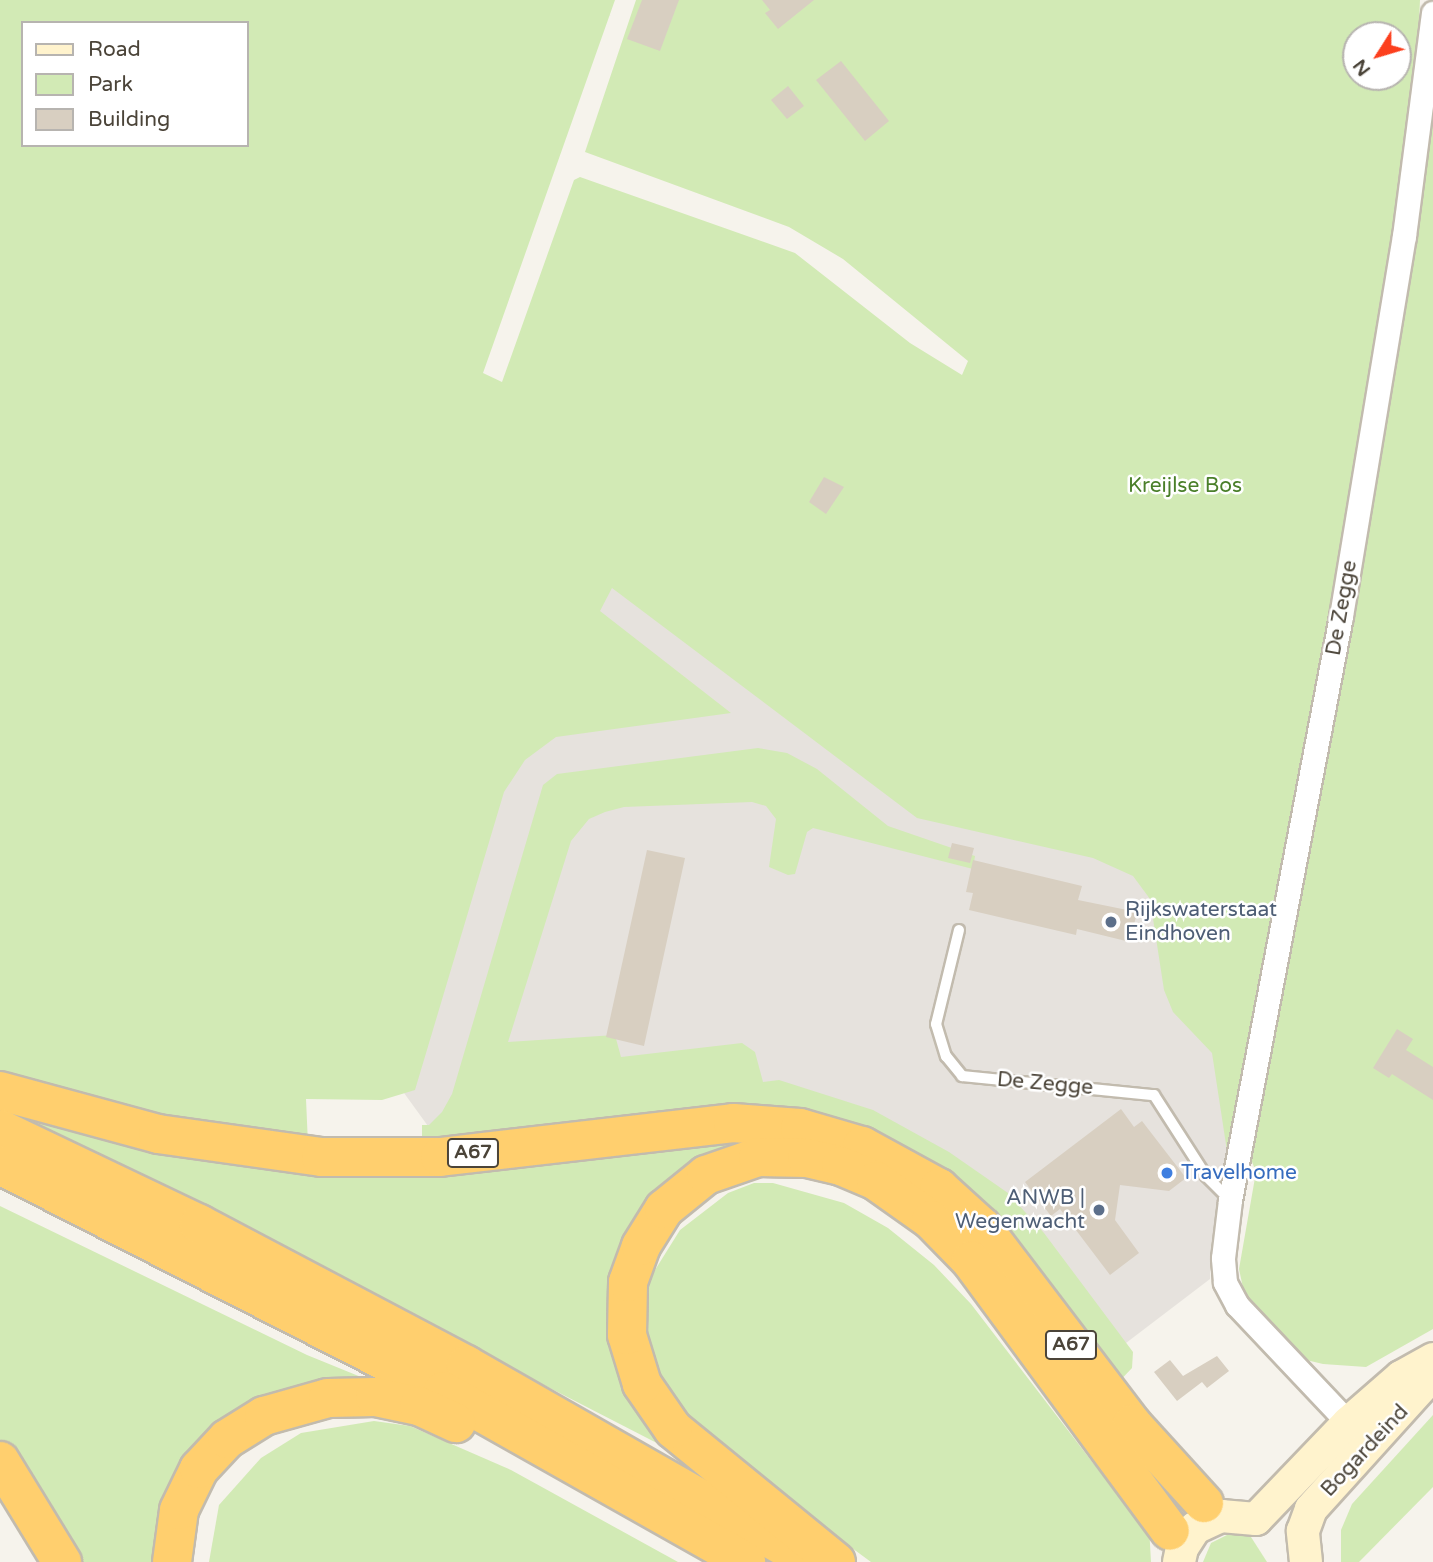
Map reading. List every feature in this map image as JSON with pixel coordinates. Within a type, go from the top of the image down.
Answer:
[{"type":"highway","name":"A67","points":[[0,1091],[158,1134],[321,1157],[440,1157],[733,1123],[800,1128],[862,1146],[939,1188],[982,1227],[1132,1424],[1181,1536]]},
{"type":"highway","points":[[0,1129],[199,1224],[467,1365],[811,1562]]},
{"type":"highway","name":"A67","points":[[836,1562],[681,1437],[651,1399],[631,1353],[625,1316],[628,1282],[651,1227],[689,1185],[724,1166],[749,1160],[823,1161],[876,1181],[912,1204],[971,1261],[1141,1487],[1141,1495],[1181,1536]]},
{"type":"highway","points":[[0,1165],[443,1391],[746,1562]]},
{"type":"highway","points":[[172,1562],[173,1533],[183,1500],[212,1454],[264,1416],[318,1399],[375,1397],[419,1406],[617,1487]]},
{"type":"highway","points":[[0,1461],[62,1562]]},
{"type":"main road","name":"Bogardeind","points":[[1305,1547],[1311,1509],[1359,1434],[1401,1377],[1433,1359]]},
{"type":"main road","name":"Bogardeind","points":[[1259,1509],[1292,1470],[1359,1434],[1433,1374]]},
{"type":"main road","points":[[1181,1536],[1232,1500],[1259,1509],[1285,1539],[1290,1562]]},
{"type":"street","name":"De Zegge","points":[[1359,1434],[1231,1297],[1223,1258],[1230,1200],[1341,617],[1404,236],[1433,13]]},
{"type":"lane","name":"De Zegge","points":[[959,930],[936,1024],[946,1056],[962,1076],[1154,1095],[1206,1176],[1230,1200]]},
{"type":"shaded area","points":[[599,559],[1200,830],[1230,1135],[1211,1245],[1210,1279],[1126,1343],[1097,1330],[959,1179],[433,1133],[399,1086],[461,843]]},
{"type":"green space","name":"Kreijlse Bos","points":[[0,0],[615,0],[483,373],[502,382],[574,180],[580,177],[795,253],[910,343],[962,375],[968,361],[843,259],[789,227],[585,152],[636,0],[1420,0],[1419,23],[1433,29],[1433,1329],[1366,1367],[1323,1364],[1298,1358],[1245,1297],[1239,1269],[1256,1172],[1247,1149],[1261,1112],[1243,1087],[1227,1151],[1212,1053],[1173,1012],[1164,990],[1150,899],[1133,876],[1093,858],[917,818],[612,588],[600,611],[731,713],[556,737],[525,760],[504,792],[415,1090],[382,1100],[306,1099],[308,1144],[109,1107],[0,1074]]},
{"type":"green space","points":[[758,748],[787,753],[817,769],[888,826],[975,856],[973,869],[813,828],[807,832],[795,874],[788,875],[769,867],[776,819],[766,806],[752,802],[624,807],[605,812],[589,819],[571,841],[508,1042],[615,1035],[621,1057],[742,1043],[755,1052],[763,1082],[779,1080],[873,1110],[949,1152],[1008,1193],[1044,1233],[1133,1352],[1132,1368],[1112,1389],[829,1129],[422,1146],[422,1125],[429,1125],[442,1112],[452,1094],[543,785],[557,774]]},
{"type":"green space","points":[[0,1105],[140,1141],[753,1143],[711,1162],[618,1287],[684,1457]]},
{"type":"green space","points":[[754,1183],[773,1183],[844,1203],[888,1228],[934,1265],[971,1304],[1093,1463],[1125,1493],[1149,1526],[1151,1562],[871,1562],[712,1445],[678,1407],[656,1370],[646,1330],[647,1296],[650,1278],[680,1230],[728,1193]]},
{"type":"green space","points":[[0,1206],[307,1355],[388,1388],[242,1424],[164,1562],[68,1562],[0,1447]]},
{"type":"green space","points":[[1433,1415],[1433,1487],[1359,1562],[1341,1562],[1341,1530],[1352,1504]]},
{"type":"green space","points":[[374,1421],[410,1426],[511,1470],[678,1562],[209,1562],[219,1505],[261,1458],[301,1433]]},
{"type":"green space","points":[[1231,1533],[1251,1537],[1267,1562],[1203,1562],[1211,1543]]},
{"type":"building","points":[[642,0],[679,0],[660,51],[627,39]]},
{"type":"building","points":[[762,0],[814,0],[778,29],[765,13],[770,10]]},
{"type":"building","points":[[841,61],[889,121],[865,141],[816,80]]},
{"type":"building","points":[[788,86],[804,106],[787,119],[771,100]]},
{"type":"building","points":[[824,477],[844,487],[826,514],[809,502]]},
{"type":"building","points":[[952,843],[974,848],[970,863],[948,858]]},
{"type":"building","points":[[647,850],[685,858],[644,1046],[606,1037]]},
{"type":"building","points":[[973,860],[1082,886],[1078,900],[1137,912],[1130,942],[1077,929],[1076,935],[969,910],[973,893],[966,892]]},
{"type":"building","points":[[1397,1029],[1413,1039],[1406,1050],[1433,1067],[1433,1100],[1392,1074],[1389,1078],[1373,1068]]},
{"type":"building","points":[[1121,1109],[1134,1127],[1142,1121],[1186,1178],[1169,1191],[1120,1185],[1115,1220],[1139,1253],[1110,1275],[1060,1209],[1051,1216],[1025,1182]]},
{"type":"building","points":[[1217,1356],[1229,1371],[1207,1388],[1202,1382],[1177,1401],[1154,1372],[1170,1360],[1183,1376]]},
{"type":"place","name":"Rijkswaterstaat Eindhoven","points":[[1111,922]]},
{"type":"place","name":"Travelhome","points":[[1167,1173]]},
{"type":"place","name":"ANWB | Wegenwacht","points":[[1099,1210]]}]
